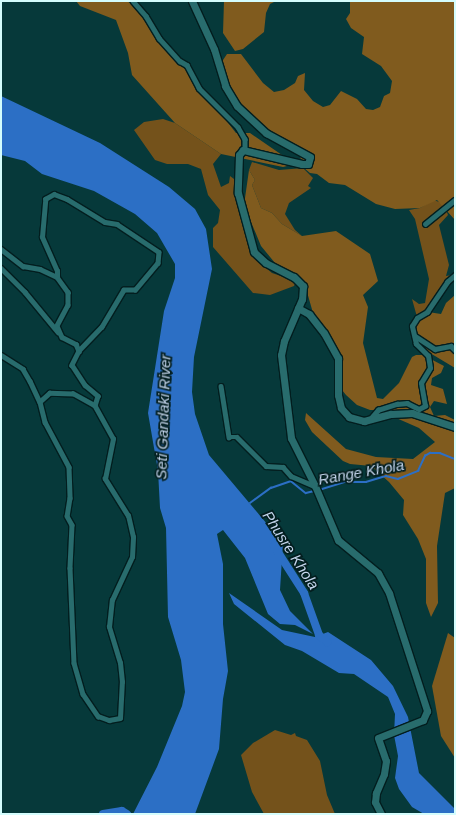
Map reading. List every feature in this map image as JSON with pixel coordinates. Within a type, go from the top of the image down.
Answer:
[{"type":"main road","points":[[192,1],[214,49],[225,86],[237,106],[266,133],[305,152],[310,159],[308,164],[302,164],[245,149],[239,155],[238,193],[252,248],[261,260],[301,283],[303,290],[281,355],[291,438],[316,486],[338,540],[378,573],[389,593],[427,710],[426,717],[414,724],[378,738],[386,765],[376,793],[375,802],[381,814]]},
{"type":"main road","points":[[298,308],[309,314],[321,328],[338,358],[338,395],[342,408],[349,417],[357,420],[412,413],[455,427]]},
{"type":"street","points":[[133,1],[146,16],[160,38],[180,61],[187,64],[199,88],[238,127],[244,139],[245,149]]},
{"type":"street","points":[[57,277],[57,271],[42,237],[45,199],[54,194],[67,199],[105,222],[117,224],[160,252],[158,263],[135,290],[124,290],[102,327],[79,351],[72,365],[85,385],[98,396],[95,406]]},
{"type":"street","points":[[425,224],[455,200]]},
{"type":"street","points":[[1,248],[23,266],[40,269],[57,277],[68,292],[68,305],[57,326],[62,337]]},
{"type":"street","points":[[1,268],[25,292],[62,337],[76,344],[79,351]]},
{"type":"street","points":[[371,419],[378,410],[397,404],[407,403],[420,409],[425,406],[421,382],[430,368],[428,356],[416,344],[413,337],[415,336],[412,326],[417,318],[427,312],[442,287],[455,275]]},
{"type":"street","points":[[415,336],[435,349],[451,346],[455,350]]},
{"type":"street","points":[[1,355],[23,369],[40,402],[45,422],[68,467],[70,498],[67,516],[72,526],[70,568],[74,663],[83,694],[98,716],[109,720],[120,718],[122,682],[108,627],[112,600],[132,557],[133,537],[128,516],[105,479],[113,439],[95,406],[73,394],[50,393],[40,402]]},
{"type":"street","points":[[221,386],[229,437],[237,437],[266,466],[283,467],[291,476],[316,486]]},
{"type":"shaded area","points":[[76,1],[127,1],[137,8],[168,52],[187,70],[236,133],[250,133],[295,164],[283,167],[221,154],[175,123],[132,75],[128,53],[116,20],[80,6]]},
{"type":"shaded area","points":[[224,1],[276,1],[270,4],[266,13],[264,32],[243,49],[235,51],[223,33]]},
{"type":"shaded area","points":[[350,1],[455,1],[455,220],[437,200],[420,208],[395,209],[376,204],[345,185],[329,183],[317,174],[310,173],[304,168],[297,148],[250,118],[229,90],[222,67],[223,60],[227,54],[241,54],[263,83],[274,92],[284,90],[295,83],[298,76],[305,73],[304,90],[313,101],[323,107],[330,105],[341,91],[357,99],[366,109],[373,110],[380,107],[384,96],[390,93],[392,81],[381,66],[362,54],[364,37],[351,28],[346,19],[350,13]]},
{"type":"shaded area","points":[[163,119],[175,123],[221,154],[213,164],[221,187],[229,183],[230,176],[234,179],[239,177],[251,255],[272,273],[296,281],[294,286],[270,295],[253,293],[213,247],[213,228],[218,223],[220,210],[208,195],[201,169],[188,164],[167,164],[155,160],[134,130],[144,122]]},
{"type":"shaded area","points":[[252,162],[279,170],[303,168],[313,178],[308,186],[311,188],[289,203],[285,214],[295,230],[302,236],[282,224],[272,213],[261,208],[252,185],[255,180],[249,170]]},
{"type":"shaded area","points":[[249,170],[255,180],[252,185],[261,208],[272,213],[282,224],[302,236],[336,231],[370,254],[378,281],[363,295],[368,307],[363,343],[377,398],[383,399],[399,383],[412,357],[416,355],[423,355],[444,366],[441,373],[432,378],[431,385],[443,389],[447,404],[434,401],[430,407],[434,416],[445,415],[455,420],[455,488],[445,493],[437,546],[438,603],[431,617],[426,603],[426,559],[418,539],[403,515],[404,500],[389,482],[371,466],[350,464],[343,461],[312,432],[305,420],[306,413],[346,449],[376,457],[413,459],[435,442],[419,428],[378,410],[370,410],[357,405],[342,390],[334,344],[313,313],[307,292],[299,280],[275,263],[261,246],[244,205]]},
{"type":"shaded area","points":[[434,200],[444,204],[448,215],[439,225],[449,265],[446,276],[452,275],[426,311],[417,317],[412,299],[419,304],[425,303],[429,279],[415,219],[409,210],[420,208]]},
{"type":"shaded area","points":[[455,295],[455,368],[425,350],[419,342],[415,329],[417,322],[428,312],[441,314],[446,303]]},
{"type":"shaded area","points":[[448,633],[455,638],[455,758],[441,736],[432,686]]},
{"type":"shaded area","points":[[275,730],[291,735],[295,733],[296,736],[307,740],[320,761],[327,795],[335,814],[264,814],[252,792],[241,755],[253,743]]},
{"type":"water","name":"Seti Gandaki River","points":[[1,96],[100,143],[169,187],[195,209],[206,229],[212,269],[194,357],[192,392],[195,414],[209,455],[283,543],[280,590],[290,611],[313,634],[295,625],[280,624],[268,614],[245,558],[223,530],[217,534],[223,564],[223,624],[228,671],[223,699],[219,749],[195,814],[133,814],[157,767],[182,706],[185,692],[181,660],[168,617],[166,528],[160,508],[158,471],[148,413],[164,311],[175,278],[175,264],[157,233],[135,214],[94,191],[42,174],[25,161],[1,155]]},
{"type":"water","points":[[229,593],[282,630],[315,637],[328,632],[371,660],[393,686],[408,717],[419,773],[455,809],[455,814],[424,814],[412,807],[399,789],[395,778],[398,756],[394,735],[395,714],[388,697],[354,674],[339,673],[302,651],[285,645],[234,604]]},
{"type":"waterway","name":"Range Khola","points":[[319,490],[346,482],[366,482],[386,476],[398,479],[418,471],[425,456],[430,453],[440,453],[455,459]]},
{"type":"waterway","name":"Range Khola","points":[[250,503],[271,488],[291,481],[306,493],[314,491]]},
{"type":"waterway","name":"Phusre Khola","points":[[274,546],[304,593],[319,635],[327,642]]},
{"type":"waterway","points":[[103,814],[122,811],[127,814]]}]
